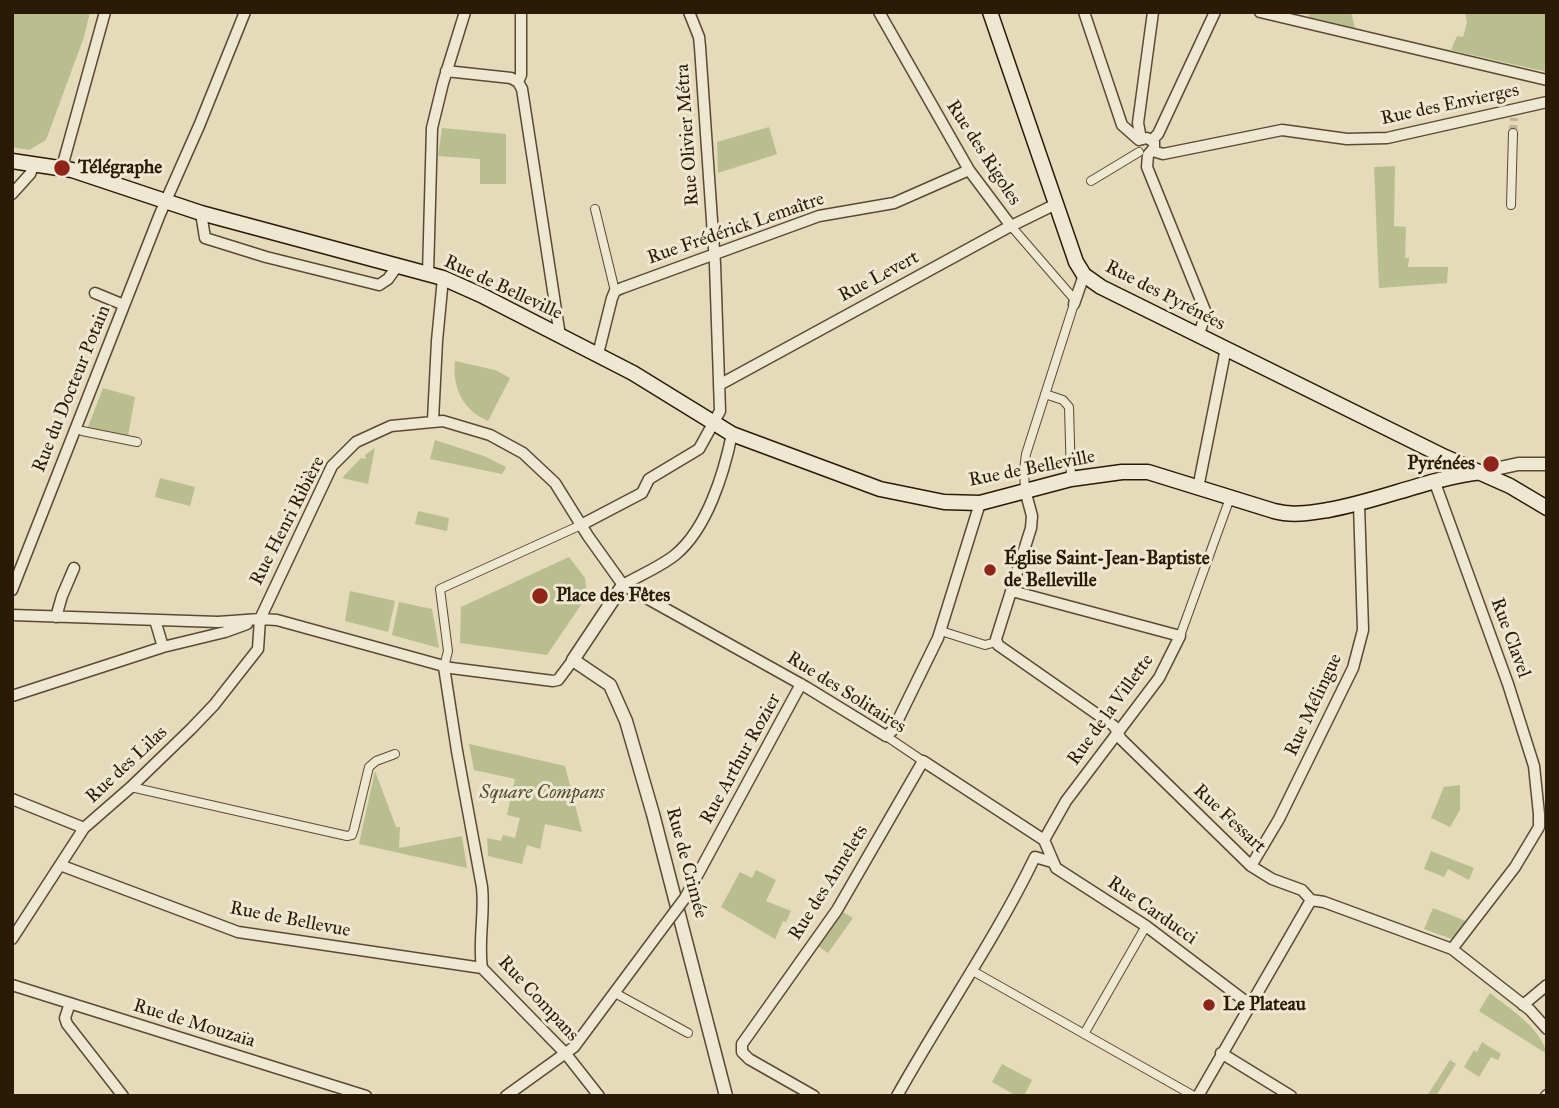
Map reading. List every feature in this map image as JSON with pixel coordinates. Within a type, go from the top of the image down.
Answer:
[{"type":"main road","name":"Rue des Pyrénées","points":[[990,12],[1076,262],[1084,275],[1101,287],[1445,457],[1482,472],[1547,508]]},
{"type":"main road","name":"Rue de Belleville","points":[[12,161],[62,167],[201,213],[443,278],[598,354],[732,434],[880,489],[944,502],[981,503],[1071,479],[1122,472],[1148,472],[1292,514],[1359,504],[1457,475],[1482,472]]},
{"type":"street","points":[[62,167],[105,12]]},
{"type":"street","name":"Rue du Docteur Potain","points":[[12,590],[124,305],[244,12]]},
{"type":"street","points":[[428,274],[432,128],[446,71],[465,12]]},
{"type":"street","name":"Rue Olivier Métra","points":[[689,12],[700,47],[713,253],[720,411],[714,423]]},
{"type":"street","name":"Rue des Rigoles","points":[[880,12],[969,170],[1011,226],[1075,302]]},
{"type":"street","points":[[1084,12],[1122,125],[1145,146]]},
{"type":"street","points":[[1153,12],[1138,123],[1145,146],[1148,171],[1206,313],[1199,334]]},
{"type":"street","points":[[1091,181],[1145,146],[1158,134],[1215,12]]},
{"type":"street","points":[[1260,12],[1547,80]]},
{"type":"street","points":[[518,82],[521,75],[521,14]]},
{"type":"street","points":[[446,71],[511,78],[518,82],[522,89],[560,336]]},
{"type":"street","name":"Rue des Envierges","points":[[1145,146],[1163,153],[1282,130],[1347,139],[1387,138],[1514,113],[1547,102]]},
{"type":"street","points":[[1511,205],[1513,133]]},
{"type":"street","points":[[12,194],[30,174],[34,165]]},
{"type":"street","name":"Rue Frédérick Lemaître","points":[[615,291],[819,216],[894,203],[969,170]]},
{"type":"street","name":"Rue Levert","points":[[719,385],[1056,204]]},
{"type":"street","points":[[595,209],[615,291],[598,354]]},
{"type":"street","points":[[201,213],[205,238],[345,278],[379,285],[388,279],[398,265]]},
{"type":"street","points":[[996,642],[1031,528],[1032,516],[1026,490],[1024,460],[1084,275]]},
{"type":"street","points":[[433,421],[443,278]]},
{"type":"street","points":[[95,293],[124,305]]},
{"type":"street","points":[[1198,488],[1226,348]]},
{"type":"street","points":[[1045,394],[1063,400],[1069,407],[1071,479]]},
{"type":"street","name":"Rue Henri Ribière","points":[[260,619],[322,483],[341,455],[356,442],[390,426],[433,421],[479,431],[523,453],[555,483],[623,585]]},
{"type":"street","points":[[444,667],[448,650],[440,589],[581,525],[642,493],[649,479],[699,449],[714,423]]},
{"type":"street","points":[[82,431],[137,442]]},
{"type":"street","points":[[12,615],[218,622],[260,619],[299,625],[444,667],[558,680],[623,585],[673,556],[690,540],[720,483],[732,434]]},
{"type":"street","name":"Rue de Belleville","points":[[1482,472],[1518,464],[1547,464]]},
{"type":"street","name":"Rue Clavel","points":[[1435,482],[1508,684],[1534,766],[1543,813],[1539,827],[1515,867],[1452,949]]},
{"type":"street","name":"Rue de la Villette","points":[[897,1096],[1013,904],[1066,801],[1159,678],[1180,636],[1230,498]]},
{"type":"street","points":[[886,736],[893,730],[941,631],[981,503]]},
{"type":"street","name":"Rue Mélingue","points":[[1251,866],[1279,819],[1353,668],[1363,630],[1359,504]]},
{"type":"street","points":[[56,617],[74,568]]},
{"type":"street","name":"Rue des Solitaires","points":[[623,585],[802,684],[1044,840]]},
{"type":"street","points":[[1012,591],[1180,636]]},
{"type":"street","points":[[12,696],[260,619]]},
{"type":"street","name":"Rue des Lilas","points":[[12,939],[84,828],[131,787],[214,705],[258,649],[260,619]]},
{"type":"street","points":[[155,620],[163,647]]},
{"type":"street","name":"Rue Fessart","points":[[941,631],[985,646],[996,642],[1114,726],[1121,739],[1251,866],[1272,879],[1302,890],[1311,900],[1324,902],[1452,949],[1522,1005],[1547,1029]]},
{"type":"street","name":"Rue de Crimée","points":[[573,660],[610,685],[626,721],[653,814],[726,1096]]},
{"type":"street","name":"Rue Compans","points":[[444,667],[452,727],[482,887],[482,968],[566,1054],[599,1096]]},
{"type":"street","name":"Rue Arthur Rozier","points":[[506,1096],[574,1047],[685,898],[802,684]]},
{"type":"street","points":[[131,787],[347,836],[352,835],[355,829],[369,766],[396,754]]},
{"type":"street","name":"Rue des Annelets","points":[[814,1096],[744,1055],[741,1049],[745,1038],[837,910],[923,761]]},
{"type":"street","points":[[12,799],[84,828]]},
{"type":"street","points":[[1044,840],[1052,862]]},
{"type":"street","points":[[1035,857],[1052,862]]},
{"type":"street","name":"Rue Carducci","points":[[1052,862],[1058,870],[1146,926],[1249,1004]]},
{"type":"street","name":"Rue de Bellevue","points":[[60,865],[238,932],[482,968]]},
{"type":"street","points":[[971,970],[1196,1096],[1311,900]]},
{"type":"street","points":[[1084,1034],[1146,926]]},
{"type":"street","name":"Rue de Mouzaïa","points":[[12,985],[366,1096]]},
{"type":"street","points":[[1522,1005],[1547,985]]},
{"type":"street","points":[[615,993],[688,1033]]},
{"type":"street","points":[[70,1003],[65,1018],[67,1024],[123,1096]]},
{"type":"street","points":[[1221,1053],[1291,1096]]},
{"type":"green space","points":[[12,12],[90,12],[84,37],[46,140],[29,150],[12,147]]},
{"type":"green space","points":[[1309,12],[1351,12],[1355,28],[1309,17]]},
{"type":"green space","points":[[1465,12],[1547,12],[1547,72],[1451,50],[1457,36],[1463,37],[1467,23]]},
{"type":"green space","points":[[769,127],[777,154],[718,173],[717,142]]},
{"type":"green space","points":[[442,128],[506,134],[506,184],[480,184],[480,159],[438,156]]},
{"type":"green space","points":[[1395,166],[1394,226],[1406,227],[1405,258],[1409,258],[1408,267],[1448,267],[1447,283],[1379,288],[1374,167]]},
{"type":"green space","points":[[455,361],[495,370],[510,378],[488,421],[472,411],[461,397],[455,380]]},
{"type":"green space","points":[[103,388],[135,397],[128,436],[88,427]]},
{"type":"green space","points":[[435,440],[484,456],[506,467],[502,474],[430,459]]},
{"type":"green space","points":[[375,448],[368,484],[342,478],[361,458],[366,459],[365,455]]},
{"type":"green space","points":[[160,478],[195,487],[190,506],[155,497]]},
{"type":"green space","points":[[418,511],[449,518],[447,531],[415,524]]},
{"type":"green space","points":[[569,557],[585,578],[587,596],[547,655],[460,643],[461,607]]},
{"type":"green space","points":[[350,591],[395,601],[388,632],[345,621]]},
{"type":"green space","points":[[399,602],[432,609],[439,648],[392,635]]},
{"type":"green space","name":"Square Compans","points":[[469,744],[565,766],[582,832],[545,824],[540,849],[527,845],[522,864],[488,856],[487,838],[501,841],[503,835],[515,838],[520,818],[507,815],[515,779],[474,770]]},
{"type":"green space","points":[[375,771],[396,827],[400,827],[399,848],[462,836],[467,868],[359,844]]},
{"type":"green space","points":[[1460,785],[1460,810],[1450,827],[1431,818],[1444,787]]},
{"type":"green space","points":[[1431,851],[1474,868],[1469,880],[1448,869],[1444,877],[1424,869]]},
{"type":"green space","points":[[756,870],[776,880],[766,901],[791,911],[775,939],[721,907],[740,872],[752,878]]},
{"type":"green space","points":[[1433,908],[1466,921],[1452,939],[1424,929]]},
{"type":"green space","points":[[843,912],[853,918],[828,953],[818,946]]},
{"type":"green space","points":[[1490,993],[1532,1027],[1547,1054],[1479,1011]]},
{"type":"green space","points":[[1482,1042],[1501,1054],[1498,1060],[1491,1057],[1479,1077],[1464,1067]]},
{"type":"green space","points":[[1450,1060],[1456,1064],[1436,1096],[1427,1096]]},
{"type":"green space","points":[[1002,1064],[1032,1080],[1024,1096],[1017,1096],[992,1082]]},
{"type":"tunnel","points":[[1513,133],[1514,118]]},
{"type":"place","name":"Télégraphe","points":[[62,168]]},
{"type":"place","name":"Pyrénées","points":[[1491,464]]},
{"type":"place","name":"Église Saint-Jean-Baptiste de Belleville","points":[[990,570]]},
{"type":"place","name":"Place des Fêtes","points":[[540,596]]},
{"type":"place","name":"Le Plateau","points":[[1209,1005]]}]
